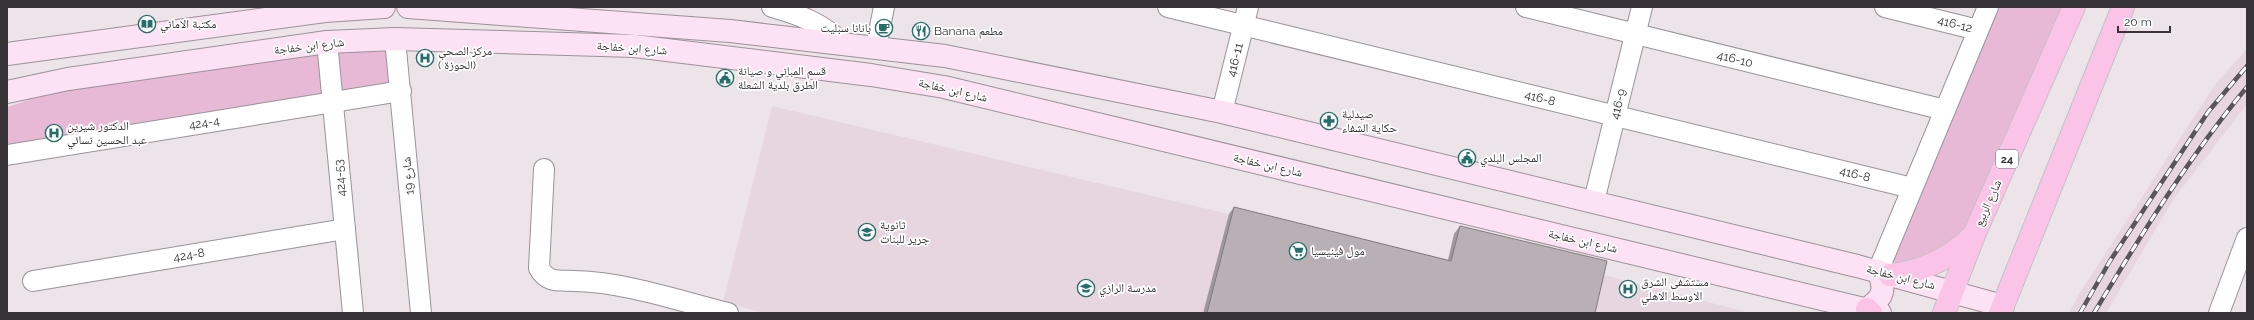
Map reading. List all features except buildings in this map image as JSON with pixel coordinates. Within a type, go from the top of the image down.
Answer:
[{"type":"main road","name":"شارع الربيع","points":[[1944,313],[1974,235],[2074,7]]},
{"type":"main road","points":[[2002,309],[2123,7]]},
{"type":"main road","points":[[1884,273],[1917,270],[1942,260],[1974,235]]},
{"type":"street","points":[[7,54],[325,9],[384,7]]},
{"type":"street","name":"شارع ابن خفاجة","points":[[408,7],[654,24],[876,47],[945,56],[1222,112],[1594,201],[1952,290],[2002,309]]},
{"type":"street","points":[[772,7],[810,19],[828,30],[843,44],[842,72]]},
{"type":"street","points":[[876,47],[884,7]]},
{"type":"street","name":"416-8","points":[[1168,7],[1245,16],[1615,116],[1912,188]]},
{"type":"street","name":"416-10","points":[[1526,7],[1945,110]]},
{"type":"street","name":"416-9","points":[[1594,201],[1642,7]]},
{"type":"street","name":"416-12","points":[[1885,7],[1978,30]]},
{"type":"street","points":[[1873,312],[1883,291],[1884,273],[1912,188],[1988,7]]},
{"type":"street","name":"416-11","points":[[1222,112],[1245,16]]},
{"type":"street","name":"شارع ابن خفاجة","points":[[7,92],[68,79],[327,42],[396,39],[634,46],[878,76],[944,87],[1873,312]]},
{"type":"street","name":"شارع 19","points":[[396,39],[421,313]]},
{"type":"street","name":"424-53","points":[[327,42],[352,313]]},
{"type":"street","name":"424-4","points":[[7,155],[400,90]]},
{"type":"street","points":[[544,169],[539,268],[544,276],[552,280],[599,281],[662,305],[728,313]]},
{"type":"street","name":"424-8","points":[[33,280],[345,229]]},
{"type":"street","points":[[2219,313],[2247,238]]},
{"type":"shaded area","points":[[1994,7],[2064,7],[1968,232],[1943,254],[1883,268]]},
{"type":"shaded area","points":[[2247,49],[2247,104],[2173,200],[2106,313],[2069,313],[2079,294],[2216,83]]},
{"type":"shaded area","points":[[392,50],[395,87],[7,151],[7,107],[59,90],[294,53]]},
{"type":"shaded area","points":[[772,106],[1229,214],[1203,313],[764,313],[723,302]]},
{"type":"shaded area","name":"مستشفى الشرق الاوسط الاهلي","points":[[1601,274],[1750,313],[1592,313]]},
{"type":"railway","points":[[2080,313],[2110,261],[2208,112],[2247,66]]},
{"type":"railway","points":[[2094,313],[2166,197],[2205,141],[2247,87]]},
{"type":"place","name":"مكتبة الاماني","points":[[147,24]]},
{"type":"place","name":"بانانا سبليت","points":[[884,28]]},
{"type":"place","name":"Banana مطعم","points":[[921,31]]},
{"type":"place","name":"مركز الصحي ( الحوزة)","points":[[425,58]]},
{"type":"place","name":"قسم المباني و صيانة الطرق بلدية الشعلة","points":[[725,78]]},
{"type":"place","name":"صيدلية حكاية الشفاء","points":[[1329,121]]},
{"type":"place","name":"الدكتور شيرين عبد الحسين نسائي","points":[[54,133]]},
{"type":"place","name":"المجلس البلدي","points":[[1467,158]]},
{"type":"place","name":"ثانوية جرير للبنات","points":[[867,232]]},
{"type":"place","name":"مول فينيسيا","points":[[1298,251]]},
{"type":"place","name":"مدرسة الرازي","points":[[1086,288]]},
{"type":"place","name":"مستشفى الشرق الاوسط الاهلي","points":[[1628,289]]}]
